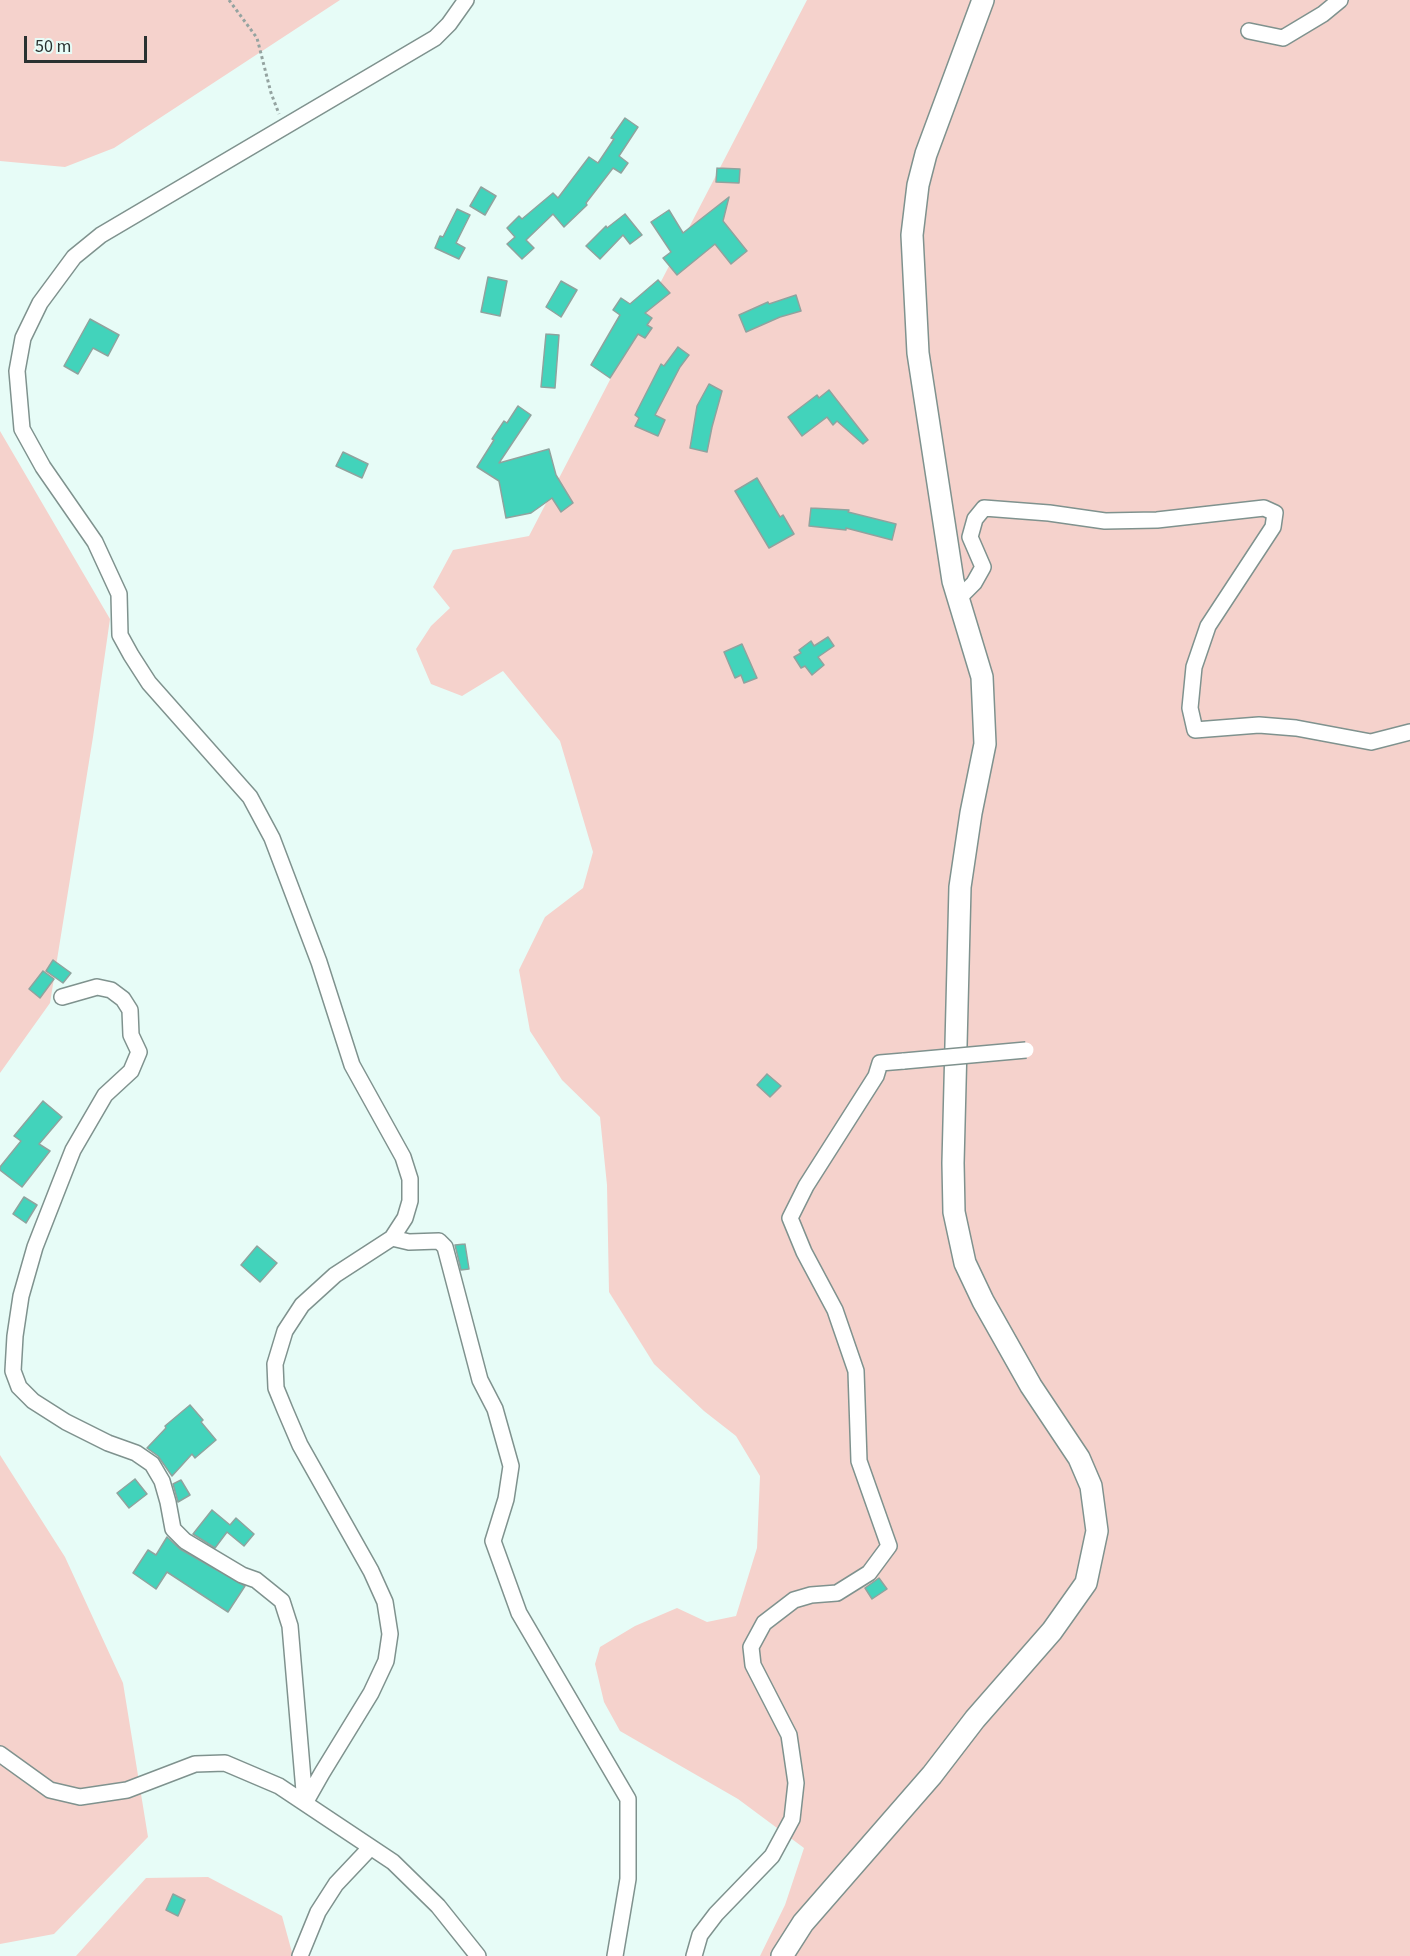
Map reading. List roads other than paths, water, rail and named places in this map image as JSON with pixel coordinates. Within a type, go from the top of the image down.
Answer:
[{"type":"street","points":[[305,1803],[370,1693],[386,1661],[390,1634],[384,1602],[371,1571],[300,1445],[285,1410],[276,1388],[275,1364],[285,1331],[302,1305],[335,1275],[392,1238],[405,1218],[410,1201],[410,1179],[403,1157],[352,1065],[319,962],[272,838],[250,797],[149,683],[120,635],[119,594],[95,542],[43,467],[22,429],[17,370],[23,338],[40,303],[74,257],[100,235],[435,38],[449,24],[466,0]]},
{"type":"street","points":[[782,1956],[803,1923],[932,1775],[975,1719],[1052,1631],[1086,1583],[1097,1531],[1091,1486],[1079,1458],[1031,1386],[983,1300],[965,1263],[954,1212],[953,1163],[960,887],[971,813],[985,744],[982,677],[953,581],[918,353],[912,236],[918,185],[926,154],[983,0]]},
{"type":"street","points":[[1249,32],[1283,38],[1323,14],[1340,0]]},
{"type":"street","points":[[959,597],[974,584],[983,567],[970,537],[975,519],[984,508],[1049,513],[1105,521],[1157,520],[1264,508],[1275,513],[1273,527],[1208,626],[1194,667],[1190,708],[1195,730],[1259,725],[1296,728],[1371,742],[1410,732]]},
{"type":"street","points":[[62,997],[97,987],[111,990],[123,999],[130,1010],[131,1035],[139,1052],[130,1071],[105,1095],[73,1150],[63,1175],[35,1247],[21,1296],[13,1371],[19,1387],[33,1401],[66,1422],[108,1443],[136,1453],[152,1464],[162,1481],[173,1529],[195,1547],[242,1575],[256,1580],[282,1601],[290,1626],[305,1803]]},
{"type":"street","points":[[694,1956],[700,1935],[716,1914],[772,1856],[792,1819],[796,1783],[789,1735],[753,1665],[751,1647],[764,1623],[795,1600],[812,1595],[837,1593],[869,1573],[889,1546],[859,1461],[856,1371],[834,1310],[804,1252],[790,1218],[806,1186],[876,1076],[880,1063],[1026,1050]]},
{"type":"street","points":[[392,1238],[409,1242],[439,1241],[445,1247],[480,1380],[495,1410],[511,1466],[506,1500],[493,1541],[519,1613],[627,1799],[628,1879],[615,1956]]},
{"type":"street","points":[[0,1754],[50,1790],[80,1797],[127,1790],[195,1764],[225,1762],[279,1786],[393,1863],[438,1906],[478,1956]]},
{"type":"street","points":[[300,1956],[318,1912],[336,1884],[370,1848]]}]
